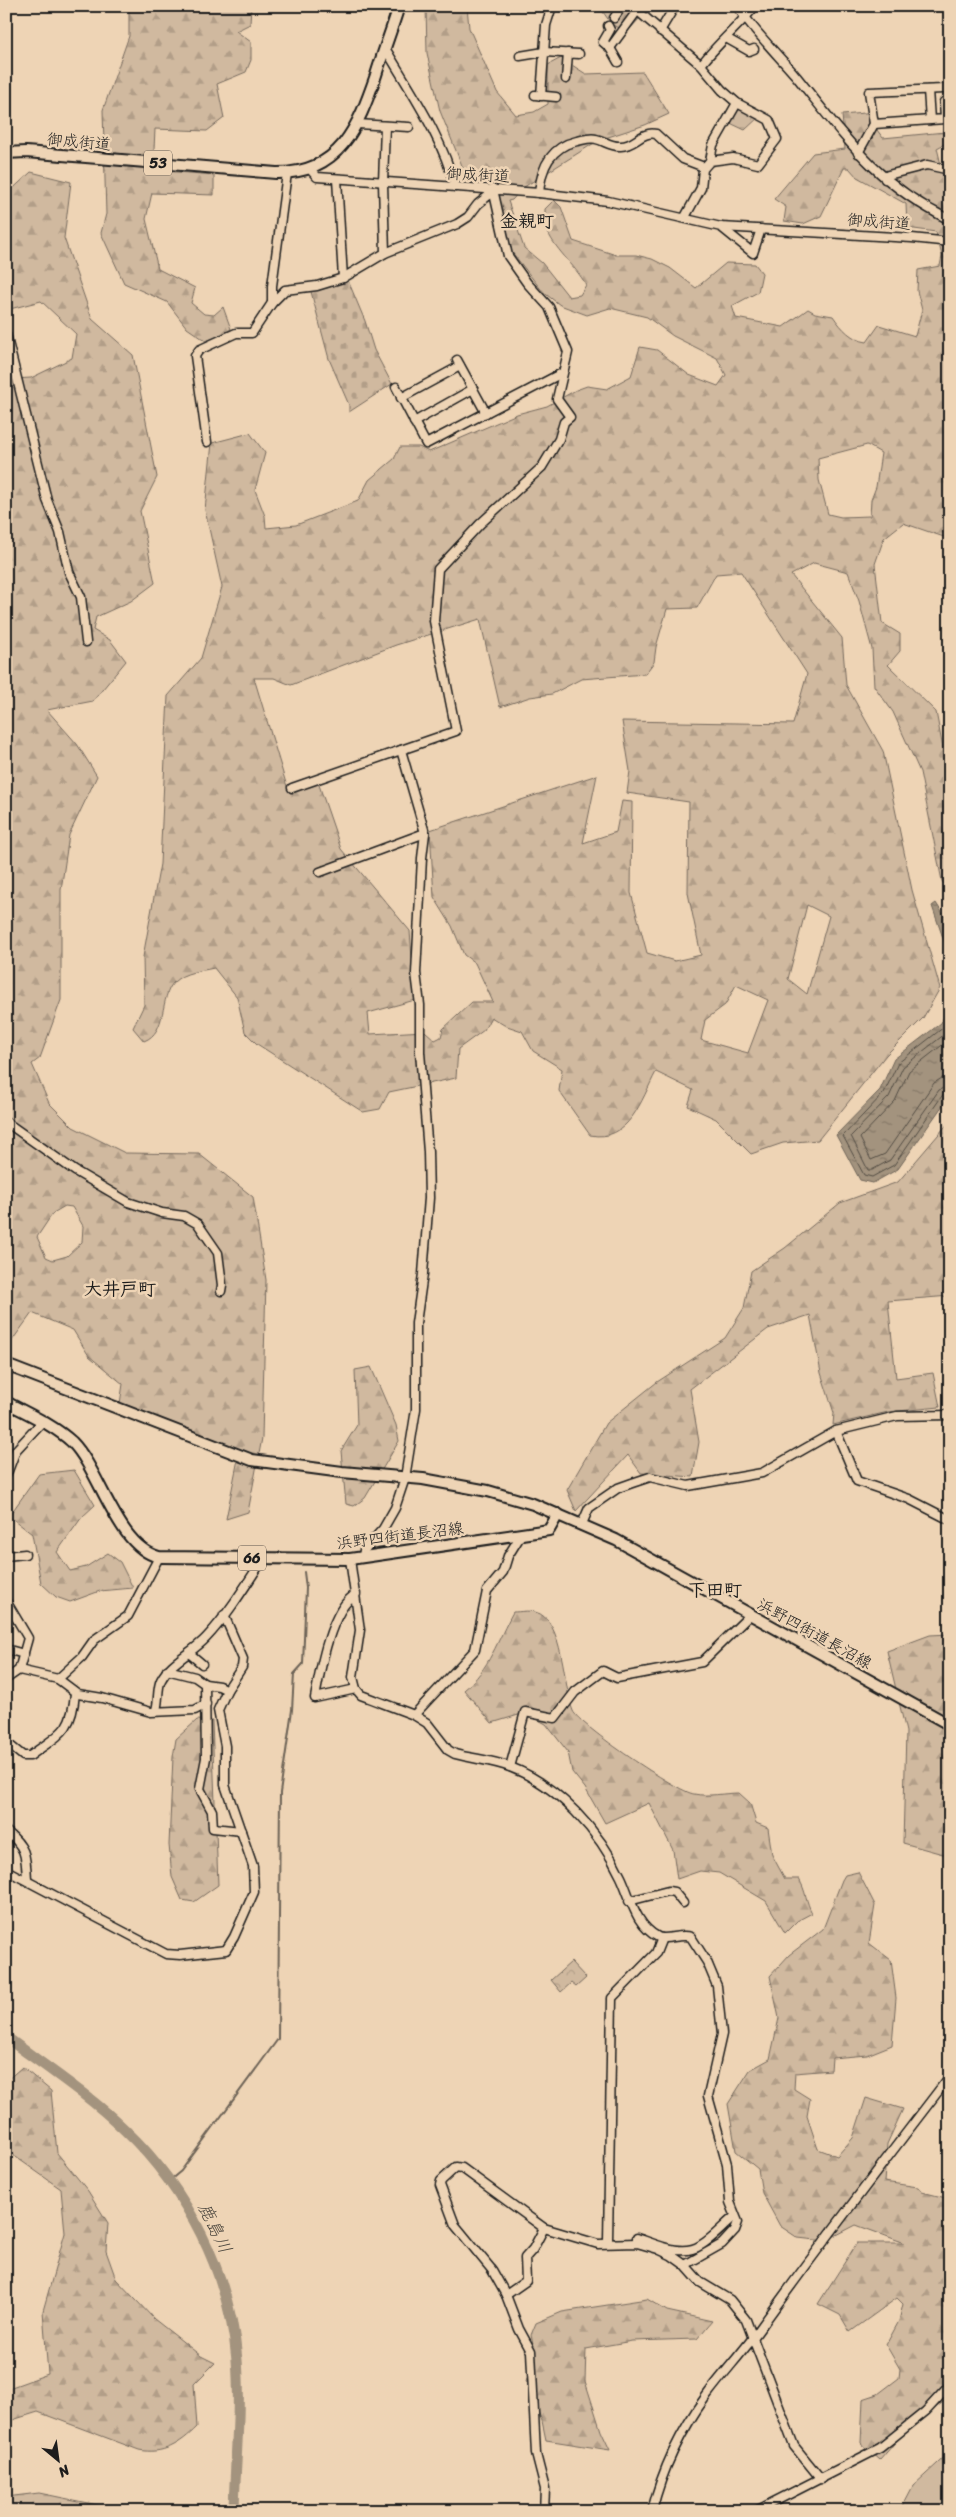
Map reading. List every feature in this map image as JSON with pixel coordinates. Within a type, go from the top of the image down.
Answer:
[{"type":"main road","name":"53","points":[[310,169],[340,149],[357,124],[399,6]]},
{"type":"main road","name":"御成街道","points":[[6,153],[26,152],[287,173],[310,169]]},
{"type":"main road","name":"浜野四街道長沼線","points":[[6,1365],[252,1460],[342,1472],[423,1479],[488,1491],[533,1504],[616,1540],[950,1724]]},
{"type":"main road","name":"浜野四街道長沼線","points":[[6,1402],[42,1422],[73,1443],[115,1515],[142,1548],[159,1556],[350,1559],[548,1530],[558,1514]]},
{"type":"street","points":[[556,97],[538,96],[546,25],[552,6],[561,9]]},
{"type":"street","points":[[614,18],[622,6]]},
{"type":"street","points":[[660,31],[675,6]]},
{"type":"street","points":[[737,6],[858,153],[885,179],[911,198],[950,220]]},
{"type":"street","points":[[701,65],[755,6]]},
{"type":"street","points":[[539,193],[549,157],[563,145],[588,138],[596,138],[614,146],[624,146],[644,134],[656,134],[683,159],[707,164],[733,158],[758,164],[777,139],[769,120],[737,103],[722,90],[701,65],[634,9],[610,48]]},
{"type":"street","points":[[608,26],[610,30],[604,42],[618,62]]},
{"type":"street","points":[[726,38],[749,51],[754,49]]},
{"type":"street","points":[[385,48],[439,144],[451,170],[456,188]]},
{"type":"street","points":[[520,56],[544,52],[579,54]]},
{"type":"street","points":[[566,79],[568,53]]},
{"type":"street","points":[[858,153],[874,124],[869,92],[944,89]]},
{"type":"street","points":[[928,90],[930,120]]},
{"type":"street","points":[[874,124],[946,120],[944,102]]},
{"type":"street","points":[[685,218],[701,188],[713,144],[737,103]]},
{"type":"street","points":[[357,124],[409,127]]},
{"type":"street","points":[[385,126],[382,183],[385,253]]},
{"type":"street","points":[[885,179],[888,174],[927,165],[950,170]]},
{"type":"street","name":"御成街道","points":[[310,169],[316,177],[382,183],[493,189],[608,201],[721,226],[950,242]]},
{"type":"street","points":[[272,303],[272,286],[287,173]]},
{"type":"street","points":[[338,179],[343,278]]},
{"type":"street","points":[[207,442],[196,353],[236,333],[252,333],[272,303],[285,290],[317,286],[343,278],[385,253],[457,224],[468,216],[493,189]]},
{"type":"street","points":[[292,788],[456,731],[434,621],[438,569],[450,554],[532,478],[554,448],[564,422],[570,417],[557,401],[568,352],[550,307],[528,283],[508,256],[493,189]]},
{"type":"street","points":[[721,226],[753,253],[760,229]]},
{"type":"street","points":[[912,229],[912,238]]},
{"type":"street","points":[[261,318],[272,286]]},
{"type":"street","points":[[6,334],[47,500],[63,540],[69,572],[81,597],[86,642]]},
{"type":"street","points":[[401,398],[459,363],[486,413]]},
{"type":"street","points":[[396,388],[426,444],[562,373]]},
{"type":"street","points":[[414,422],[473,389]]},
{"type":"street","points":[[363,1557],[364,1550],[383,1529],[395,1508],[405,1478],[415,1416],[416,1323],[423,1274],[429,1191],[420,1052],[420,1005],[416,973],[425,833],[401,750]]},
{"type":"street","points":[[320,872],[425,833]]},
{"type":"street","points":[[6,1122],[75,1171],[128,1202],[162,1213],[184,1216],[198,1224],[218,1253],[221,1291]]},
{"type":"street","points":[[582,1524],[589,1508],[625,1485],[650,1477],[688,1486],[762,1473],[836,1431],[897,1416],[950,1415]]},
{"type":"street","points":[[6,1476],[16,1450],[42,1422]]},
{"type":"street","points":[[836,1431],[857,1481],[909,1499],[950,1520]]},
{"type":"street","points":[[414,1715],[475,1650],[488,1591],[503,1572],[508,1556],[521,1535]]},
{"type":"street","points":[[6,1556],[25,1554]]},
{"type":"street","points":[[58,1679],[82,1657],[94,1640],[128,1616],[159,1556]]},
{"type":"street","points":[[156,1710],[159,1700],[160,1682],[167,1670],[206,1638],[262,1559]]},
{"type":"street","points":[[350,1559],[360,1630],[353,1677],[356,1688],[361,1695],[414,1715],[427,1723],[448,1750],[455,1754],[510,1767],[551,1791],[589,1826],[614,1864],[629,1901],[637,1915],[651,1931],[662,1938],[682,1935],[691,1937],[711,1969],[718,1986],[722,2034],[708,2096],[727,2164],[734,2217],[738,2222],[735,2230],[722,2244],[685,2265]]},
{"type":"street","points":[[356,1594],[345,1603],[332,1632],[315,1698],[356,1688]]},
{"type":"street","points":[[6,1601],[27,1634],[28,1644],[18,1670],[6,1680]]},
{"type":"street","points":[[6,1870],[166,1954],[180,1955],[226,1950],[234,1937],[254,1892],[253,1866],[223,1775],[224,1746],[218,1710],[227,1690],[242,1667],[243,1659],[224,1615]]},
{"type":"street","points":[[510,1767],[525,1712],[555,1718],[575,1692],[603,1672],[617,1678],[702,1662],[750,1615]]},
{"type":"street","points":[[6,1649],[24,1654]]},
{"type":"street","points":[[189,1653],[202,1664]]},
{"type":"street","points":[[18,1670],[58,1679],[75,1693],[150,1712],[156,1710],[195,1710],[206,1704]]},
{"type":"street","points":[[167,1670],[195,1677],[205,1684],[219,1686],[227,1690]]},
{"type":"street","points":[[205,1684],[206,1758],[200,1789],[212,1810],[213,1828],[241,1830]]},
{"type":"street","points":[[6,1735],[7,1743],[23,1756],[30,1756],[67,1727],[74,1712],[75,1693]]},
{"type":"street","points":[[6,1831],[17,1840],[25,1851],[27,1880]]},
{"type":"street","points":[[629,1901],[668,1891],[674,1892],[683,1903]]},
{"type":"street","points":[[608,2242],[612,1998],[656,1953],[662,1938]]},
{"type":"street","points":[[652,2511],[668,2463],[688,2424],[707,2395],[753,2338],[950,2076]]},
{"type":"street","points":[[544,2511],[545,2489],[536,2454],[531,2350],[519,2329],[506,2295],[492,2270],[455,2226],[441,2181],[456,2167],[462,2168],[544,2228],[598,2244],[608,2242],[637,2243],[658,2250],[685,2265],[700,2282],[726,2296],[737,2306],[753,2338],[794,2446],[821,2479]]},
{"type":"street","points":[[622,2242],[637,2238],[676,2250],[694,2249],[734,2217]]},
{"type":"street","points":[[506,2295],[526,2281],[525,2258],[533,2249],[544,2228]]},
{"type":"street","points":[[756,2511],[880,2448],[926,2411],[950,2385]]},
{"type":"green space","points":[[129,6],[251,6],[250,24],[236,31],[251,42],[251,60],[246,72],[217,84],[224,118],[207,131],[155,129],[153,170],[214,175],[214,195],[152,193],[146,219],[158,269],[195,288],[191,303],[204,314],[214,315],[223,307],[231,329],[206,341],[187,328],[167,302],[124,283],[101,233],[106,214],[103,110],[129,36]]},
{"type":"green space","points":[[426,6],[467,6],[469,28],[497,92],[516,115],[534,112],[548,104],[548,65],[561,58],[586,74],[643,72],[669,114],[645,125],[599,140],[524,187],[512,200],[508,201],[524,248],[542,263],[569,297],[580,295],[586,285],[554,243],[547,229],[545,209],[554,200],[561,207],[573,241],[616,255],[636,255],[652,259],[670,268],[696,288],[726,263],[755,264],[762,273],[758,292],[732,306],[736,318],[783,327],[808,309],[815,313],[833,316],[848,333],[857,339],[867,342],[879,325],[915,336],[922,310],[917,291],[918,270],[940,266],[942,256],[936,232],[907,228],[906,204],[857,177],[849,168],[844,168],[821,216],[803,224],[784,221],[786,207],[774,199],[813,153],[845,149],[842,115],[876,112],[877,130],[883,138],[945,132],[950,122],[950,141],[937,148],[943,173],[950,174],[950,533],[944,537],[903,523],[884,538],[875,564],[882,623],[900,634],[900,651],[888,665],[936,712],[950,785],[950,894],[942,881],[920,772],[893,712],[874,686],[872,649],[859,601],[848,572],[814,563],[791,575],[842,638],[846,685],[883,751],[912,890],[940,988],[923,1018],[886,1055],[818,1140],[783,1143],[751,1154],[716,1119],[688,1106],[693,1090],[656,1072],[639,1106],[624,1126],[615,1132],[603,1136],[590,1135],[559,1091],[562,1069],[533,1051],[522,1031],[504,1025],[491,1017],[484,1030],[458,1049],[456,1078],[389,1092],[380,1109],[363,1112],[257,1044],[245,1032],[237,997],[214,968],[188,974],[174,982],[166,996],[157,1030],[152,1036],[144,1041],[133,1028],[144,1005],[143,957],[160,864],[168,696],[201,658],[222,587],[205,510],[212,443],[250,433],[265,453],[255,490],[265,516],[266,528],[296,525],[358,501],[369,480],[394,459],[400,447],[419,447],[429,452],[517,414],[547,406],[587,386],[607,389],[631,376],[640,347],[657,350],[689,375],[718,386],[726,375],[717,358],[673,336],[647,317],[610,308],[587,315],[560,305],[543,292],[508,247],[500,202],[485,198],[467,178],[440,111],[427,53]],"holes":[[[867,445],[881,453],[876,487],[871,500],[870,516],[841,517],[828,514],[819,480],[818,458]],[[741,572],[807,674],[793,724],[622,721],[630,771],[627,793],[689,802],[688,893],[701,955],[675,961],[647,953],[631,893],[632,802],[622,801],[616,832],[583,843],[597,775],[430,830],[434,897],[452,926],[464,955],[475,963],[493,1002],[472,1002],[443,1029],[441,1037],[435,1040],[425,1031],[370,1034],[368,1013],[415,1000],[410,931],[341,849],[318,782],[288,790],[254,678],[274,678],[291,685],[396,645],[480,619],[500,707],[530,697],[552,694],[581,679],[645,674],[654,662],[656,647],[667,609],[697,608],[716,574]],[[807,905],[829,916],[807,994],[788,979]],[[736,985],[768,1000],[748,1053],[701,1040],[705,1020],[725,1005]]]},
{"type":"green space","points":[[599,6],[651,6],[628,31],[612,25]]},
{"type":"green space","points":[[739,105],[760,116],[745,130],[728,122]]},
{"type":"green space","points":[[31,172],[71,182],[64,238],[92,319],[133,355],[157,477],[140,511],[155,583],[131,601],[96,617],[93,630],[110,640],[126,661],[93,701],[47,710],[77,744],[97,776],[69,835],[61,890],[61,1000],[40,1058],[32,1064],[49,1103],[73,1127],[125,1153],[199,1154],[253,1197],[266,1280],[262,1438],[248,1512],[226,1519],[239,1454],[187,1430],[119,1410],[123,1384],[89,1356],[73,1330],[32,1313],[6,1349],[6,1199],[10,1152],[6,1149],[6,361],[8,360],[14,379],[31,378],[72,358],[76,334],[41,301],[6,310],[6,195]],"holes":[[[65,1206],[72,1207],[83,1226],[82,1242],[67,1256],[53,1260],[46,1257],[37,1237],[53,1213]]]},
{"type":"green space","points":[[347,278],[365,321],[374,350],[392,384],[349,412],[349,405],[329,359],[310,288]]},
{"type":"green space","points":[[950,1121],[950,1296],[888,1301],[896,1378],[933,1373],[940,1407],[888,1412],[833,1425],[834,1413],[821,1373],[810,1315],[768,1329],[690,1389],[699,1442],[693,1477],[641,1473],[628,1455],[576,1511],[567,1490],[606,1423],[657,1382],[725,1338],[744,1308],[751,1271],[785,1248],[840,1203],[898,1182]]},
{"type":"green space","points":[[371,1367],[396,1425],[399,1441],[365,1498],[354,1506],[346,1504],[341,1451],[357,1425],[355,1370]]},
{"type":"green space","points":[[74,1470],[95,1505],[82,1517],[57,1552],[70,1571],[86,1567],[108,1553],[120,1562],[133,1588],[100,1591],[70,1602],[56,1597],[41,1583],[32,1534],[9,1516],[39,1474]]},
{"type":"green space","points":[[513,1612],[535,1612],[545,1617],[552,1627],[561,1655],[573,1711],[592,1730],[650,1771],[684,1790],[694,1794],[705,1795],[739,1793],[750,1803],[756,1823],[768,1828],[772,1855],[785,1879],[799,1879],[812,1913],[797,1921],[785,1933],[766,1901],[719,1873],[700,1871],[677,1879],[673,1850],[649,1803],[605,1823],[585,1788],[572,1772],[568,1752],[546,1724],[525,1713],[492,1723],[464,1690],[487,1664]]},
{"type":"green space","points":[[950,1634],[950,1856],[903,1843],[906,1732],[887,1651],[930,1635]]},
{"type":"green space","points":[[197,1720],[212,1721],[218,1885],[194,1902],[182,1900],[172,1877],[169,1845],[173,1757],[176,1739]]},
{"type":"green space","points":[[858,1872],[875,1905],[869,1943],[891,1960],[896,1998],[892,2045],[867,2055],[832,2058],[831,2070],[795,2073],[794,2089],[810,2099],[807,2116],[818,2149],[837,2156],[853,2138],[866,2098],[903,2109],[887,2144],[884,2182],[918,2187],[922,2192],[950,2199],[950,2397],[906,2430],[880,2460],[861,2443],[863,2399],[878,2394],[899,2378],[900,2369],[886,2345],[899,2321],[903,2304],[897,2298],[850,2332],[840,2315],[818,2304],[857,2243],[905,2243],[856,2225],[825,2241],[798,2238],[780,2226],[762,2193],[758,2169],[736,2151],[728,2104],[750,2070],[770,2059],[779,2018],[770,1976],[789,1955],[823,1929],[845,1875]]},
{"type":"green space","points":[[571,1962],[586,1978],[576,1987],[571,1983],[561,1992],[551,1980]]},
{"type":"green space","points":[[22,2067],[51,2091],[57,2153],[88,2191],[108,2223],[106,2251],[116,2279],[154,2319],[201,2356],[215,2363],[194,2384],[197,2427],[171,2447],[156,2451],[139,2450],[38,2412],[6,2422],[6,2389],[48,2374],[43,2311],[65,2233],[61,2189],[13,2155],[6,2153],[6,2081]]},
{"type":"green space","points":[[647,2299],[667,2311],[712,2321],[697,2339],[632,2341],[586,2349],[585,2381],[601,2431],[610,2450],[546,2440],[542,2421],[526,2382],[535,2352],[531,2335],[536,2323],[562,2312]]},
{"type":"green space","points":[[950,2452],[950,2511],[900,2511],[913,2486]]},
{"type":"green space","points":[[39,2493],[112,2508],[115,2511],[6,2511],[6,2497]]},
{"type":"water","points":[[936,903],[950,925],[950,958],[932,906]]},
{"type":"water","points":[[950,1004],[950,1095],[898,1169],[873,1183],[860,1180],[836,1135],[880,1090],[894,1059],[941,1023]]},
{"type":"waterway","points":[[169,2181],[181,2171],[278,2039],[280,1793],[292,1710],[294,1674],[303,1664],[306,1588],[304,1572]]},
{"type":"waterway","name":"鹿島川","points":[[6,2037],[82,2093],[125,2130],[168,2179],[202,2235],[215,2265],[225,2296],[233,2328],[237,2360],[238,2417],[234,2511]]},
{"type":"district","name":"金親町","points":[[527,221]]},
{"type":"district","name":"大井戸町","points":[[120,1289]]},
{"type":"district","name":"下田町","points":[[715,1590]]}]
